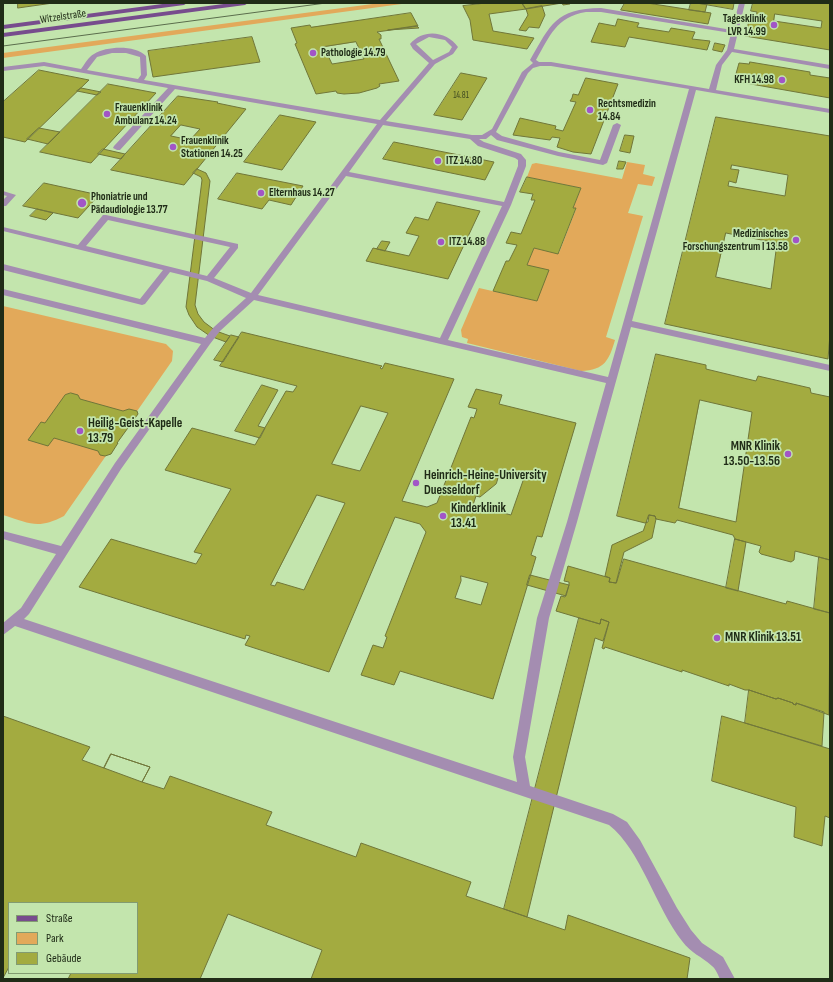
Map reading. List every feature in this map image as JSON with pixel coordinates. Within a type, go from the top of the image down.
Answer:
[{"type":"main road","name":"Witzelstraße","points":[[3,27],[184,3]]},
{"type":"main road","name":"Witzelstraße","points":[[3,35],[245,3]]},
{"type":"street","points":[[601,10],[606,3]]},
{"type":"street","points":[[712,91],[719,65],[730,50],[742,3]]},
{"type":"street","points":[[537,64],[533,60],[561,17],[583,10],[601,10],[735,32]]},
{"type":"street","points":[[3,630],[25,611],[62,551],[118,466],[207,342],[217,329],[252,297],[300,230],[381,123],[433,63],[451,53],[455,47],[453,42],[443,37],[436,36],[428,36],[415,41],[413,44],[414,48],[433,63]]},
{"type":"street","points":[[83,71],[98,55],[138,49],[143,56],[144,75],[140,81]]},
{"type":"street","points":[[730,50],[830,67]]},
{"type":"street","points":[[3,69],[44,64],[381,123],[483,138],[492,134],[525,72],[530,67],[537,64],[551,64],[830,111]]},
{"type":"street","points":[[117,148],[173,87]]},
{"type":"street","points":[[524,790],[519,757],[543,618],[572,522],[610,381],[693,88]]},
{"type":"street","points":[[492,134],[500,138],[558,154],[603,162],[617,125]]},
{"type":"street","points":[[443,341],[507,205],[522,166],[522,160],[518,156],[481,144],[472,137]]},
{"type":"street","points":[[344,173],[507,205]]},
{"type":"street","points":[[3,193],[12,195],[3,204]]},
{"type":"street","points":[[80,248],[106,217],[235,246],[209,280]]},
{"type":"street","points":[[3,229],[209,280],[230,286],[252,297],[610,381]]},
{"type":"street","points":[[3,267],[142,302],[168,269]]},
{"type":"street","points":[[3,292],[207,342]]},
{"type":"street","points":[[627,323],[830,368]]},
{"type":"street","points":[[3,535],[62,551]]},
{"type":"street","points":[[15,621],[613,820],[622,827],[635,845],[672,913],[686,935],[697,948],[718,962],[728,979]]},
{"type":"green space","points":[[380,3],[409,3],[3,58],[3,53]]},
{"type":"green space","points":[[627,162],[645,165],[643,174],[655,177],[652,186],[638,184],[628,213],[643,216],[606,337],[615,340],[611,353],[605,363],[596,369],[581,371],[467,343],[468,339],[462,337],[461,330],[479,288],[537,301],[527,265],[534,248],[559,253],[576,209],[573,208],[581,188],[527,177],[532,164],[536,163],[622,179]]},
{"type":"green space","points":[[3,306],[166,344],[173,351],[172,361],[64,516],[47,523],[27,523],[3,515]]},
{"type":"building","points":[[18,3],[53,3],[18,8]]},
{"type":"building","points":[[486,3],[522,3],[526,9],[489,14],[493,31],[534,38],[527,49],[473,40],[470,20],[463,6]]},
{"type":"building","points":[[522,3],[562,3],[526,9]]},
{"type":"building","points":[[562,3],[569,3],[570,4],[563,5]]},
{"type":"building","points":[[625,3],[647,3],[711,13],[708,24],[621,10]]},
{"type":"building","points":[[691,3],[707,4],[705,12],[689,10]]},
{"type":"building","points":[[697,3],[734,3],[733,9]]},
{"type":"building","name":"Tagesklinik LVR 14.99","points":[[753,3],[830,3],[830,50],[745,36],[750,17],[756,18],[757,12],[751,11]],"holes":[[[775,14],[822,21],[821,28],[774,21]]]},
{"type":"building","points":[[542,6],[545,15],[539,28],[529,27],[526,31],[519,30],[528,15],[526,9]]},
{"type":"building","name":"Pathologie 14.79","points":[[411,13],[418,26],[377,32],[381,35],[381,39],[379,39],[399,81],[379,84],[380,86],[377,88],[359,93],[344,94],[337,93],[336,91],[316,94],[295,44],[297,43],[291,28],[310,25],[311,27]],"holes":[[[356,42],[364,59],[332,64],[324,47]]]},
{"type":"building","points":[[618,19],[639,23],[637,27],[669,32],[671,28],[695,32],[692,39],[710,41],[707,50],[629,37],[625,47],[591,42],[599,23],[615,26]]},
{"type":"building","points":[[417,26],[419,28],[388,30]]},
{"type":"building","points":[[252,37],[260,62],[153,77],[148,51]]},
{"type":"building","points":[[715,43],[725,45],[722,52],[713,50]]},
{"type":"building","name":"KFH 14.98","points":[[750,62],[810,72],[810,75],[830,78],[830,98],[734,81],[739,63],[749,64]]},
{"type":"building","points":[[39,70],[89,80],[25,142],[3,137],[3,102]]},
{"type":"building","points":[[461,73],[487,78],[462,120],[434,115]]},
{"type":"building","name":"Rechtsmedizin 14.84","points":[[586,78],[618,84],[591,154],[573,152],[557,147],[560,138],[552,137],[550,140],[513,135],[520,118],[556,126],[555,129],[563,131],[576,102],[570,101],[573,94],[578,95]]},
{"type":"building","name":"Frauenklinik Ambulanz 14.24","points":[[108,84],[156,93],[91,163],[40,152]]},
{"type":"building","points":[[81,88],[101,92],[97,95],[77,91]]},
{"type":"building","name":"Frauenklinik Stationen 14.25","points":[[178,96],[218,102],[217,103],[246,109],[184,185],[111,170]],"holes":[[[181,125],[200,129],[190,140],[171,136]]]},
{"type":"building","points":[[280,115],[316,122],[282,170],[244,162]]},
{"type":"building","name":"Medizinisches Forschungszentrum I 13.58","points":[[716,117],[830,136],[830,334],[828,359],[665,324]],"holes":[[[732,165],[788,175],[785,196],[728,186],[729,181],[736,183],[739,170],[731,169]],[[726,233],[777,243],[771,289],[716,277]]]},
{"type":"building","points":[[39,128],[60,132],[48,144],[27,139]]},
{"type":"building","points":[[625,135],[634,136],[630,153],[620,151]]},
{"type":"building","name":"ITZ 14.80","points":[[394,142],[494,162],[485,180],[383,159]]},
{"type":"building","points":[[103,149],[125,154],[121,159],[98,154]]},
{"type":"building","points":[[619,161],[626,162],[623,169],[617,169]]},
{"type":"building","points":[[197,169],[206,173],[210,181],[195,305],[198,314],[204,322],[216,331],[230,336],[226,342],[210,336],[197,327],[189,315],[186,307],[202,180],[201,177],[193,173]]},
{"type":"building","name":"Elternhaus 14.27","points":[[237,173],[303,186],[291,205],[269,200],[262,209],[218,199]]},
{"type":"building","points":[[527,177],[581,188],[573,208],[576,208],[558,254],[534,248],[527,265],[549,270],[537,301],[493,291],[506,261],[509,261],[517,245],[506,243],[511,232],[521,234],[535,200],[531,200],[533,194],[520,192]]},
{"type":"building","points":[[44,183],[99,195],[78,218],[23,206]]},
{"type":"building","name":"ITZ 14.88","points":[[437,202],[480,211],[448,279],[366,261],[373,248],[409,256],[419,236],[406,233],[415,217],[428,220]]},
{"type":"building","points":[[37,209],[53,213],[46,220],[30,216]]},
{"type":"building","points":[[382,241],[390,242],[385,251],[377,249]]},
{"type":"building","name":"Kinderklinik 13.41","points":[[242,332],[382,366],[380,368],[382,369],[385,363],[454,379],[402,501],[427,507],[437,503],[471,417],[474,418],[477,409],[468,407],[476,389],[502,395],[499,404],[576,423],[542,537],[537,536],[531,555],[536,557],[493,699],[400,671],[394,685],[361,675],[373,645],[383,648],[387,637],[385,636],[426,532],[420,524],[395,517],[329,672],[245,645],[250,636],[246,635],[245,639],[79,587],[111,539],[196,564],[202,554],[194,552],[231,489],[165,470],[192,428],[255,445],[286,391],[293,392],[297,386],[220,366]],"holes":[[[361,406],[388,413],[360,471],[332,464]],[[501,469],[525,475],[511,515],[473,505],[476,496],[480,497],[496,484]],[[317,495],[345,503],[304,590],[277,582],[275,586],[271,585]],[[461,576],[488,583],[481,605],[455,598],[461,581]]]},
{"type":"building","points":[[231,335],[239,337],[223,362],[214,360]]},
{"type":"building","name":"MNR Klinik 13.50-13.56","points":[[656,354],[706,365],[706,369],[756,381],[758,376],[810,388],[811,393],[830,397],[830,560],[795,551],[794,560],[791,562],[761,554],[759,552],[761,546],[735,539],[733,535],[677,520],[675,523],[656,519],[655,516],[649,515],[648,522],[645,523],[617,516]],"holes":[[[700,400],[752,412],[736,522],[679,508]]]},
{"type":"building","points":[[262,385],[278,390],[258,426],[265,428],[260,438],[235,431]]},
{"type":"building","name":"Heilig-Geist-Kapelle 13.79","points":[[71,393],[78,395],[80,399],[123,411],[129,409],[137,411],[138,414],[111,454],[105,456],[100,455],[98,451],[54,438],[48,446],[28,440],[41,422],[45,423],[65,395]]},
{"type":"building","points":[[649,515],[655,516],[656,519],[652,538],[624,552],[616,583],[609,582],[610,578],[605,576],[612,545],[643,531]]},
{"type":"building","points":[[735,539],[746,542],[738,591],[726,588]]},
{"type":"building","points":[[819,557],[830,560],[830,613],[814,609]]},
{"type":"building","name":"MNR Klinik 13.51","points":[[624,559],[786,604],[787,601],[830,613],[829,715],[796,703],[796,705],[778,698],[776,699],[729,684],[729,686],[605,647],[604,649],[602,648],[609,622],[601,619],[600,624],[556,611],[561,596],[565,597],[569,585],[569,582],[564,581],[568,566],[610,578],[609,582],[616,583]]},
{"type":"building","points":[[530,575],[569,585],[566,596],[527,585]]},
{"type":"building","points":[[579,618],[600,624],[601,619],[609,622],[603,641],[595,638],[527,917],[504,909]]},
{"type":"building","points":[[749,690],[824,712],[822,746],[745,723]]},
{"type":"building","points":[[3,716],[90,747],[82,760],[104,768],[111,754],[150,767],[142,782],[164,789],[170,776],[272,812],[266,825],[356,857],[361,843],[471,882],[466,896],[565,930],[568,915],[690,958],[687,979],[311,979],[322,950],[228,914],[200,979],[68,979],[70,974],[138,974],[138,902],[8,902],[8,969],[3,978]]},
{"type":"building","points":[[722,716],[830,749],[830,818],[825,816],[822,846],[794,837],[796,807],[712,781]]},
{"type":"building","points":[[111,754],[150,767],[142,782],[104,768]]},
{"type":"tram line","points":[[3,46],[326,3]]},
{"type":"place","name":"Tagesklinik LVR 14.99","points":[[774,25]]},
{"type":"place","name":"Pathologie 14.79","points":[[313,53]]},
{"type":"place","name":"KFH 14.98","points":[[782,80]]},
{"type":"place","name":"Rechtsmedizin 14.84","points":[[590,110]]},
{"type":"place","name":"Frauenklinik Ambulanz 14.24","points":[[107,114]]},
{"type":"place","name":"Frauenklinik Stationen 14.25","points":[[173,147]]},
{"type":"place","name":"ITZ 14.80","points":[[438,161]]},
{"type":"place","name":"Elternhaus 14.27","points":[[261,193]]},
{"type":"place","name":"Phoniatrie und Pädaudiologie 13.77","points":[[82,203]]},
{"type":"place","name":"Medizinisches Forschungszentrum I 13.58","points":[[796,240]]},
{"type":"place","name":"ITZ 14.88","points":[[441,242]]},
{"type":"place","name":"Heilig-Geist-Kapelle 13.79","points":[[80,431]]},
{"type":"place","name":"MNR Klinik 13.50-13.56","points":[[788,454]]},
{"type":"place","name":"Heinrich-Heine-University Duesseldorf","points":[[416,483]]},
{"type":"place","name":"Kinderklinik 13.41","points":[[443,516]]},
{"type":"place","name":"MNR Klinik 13.51","points":[[717,638]]}]
